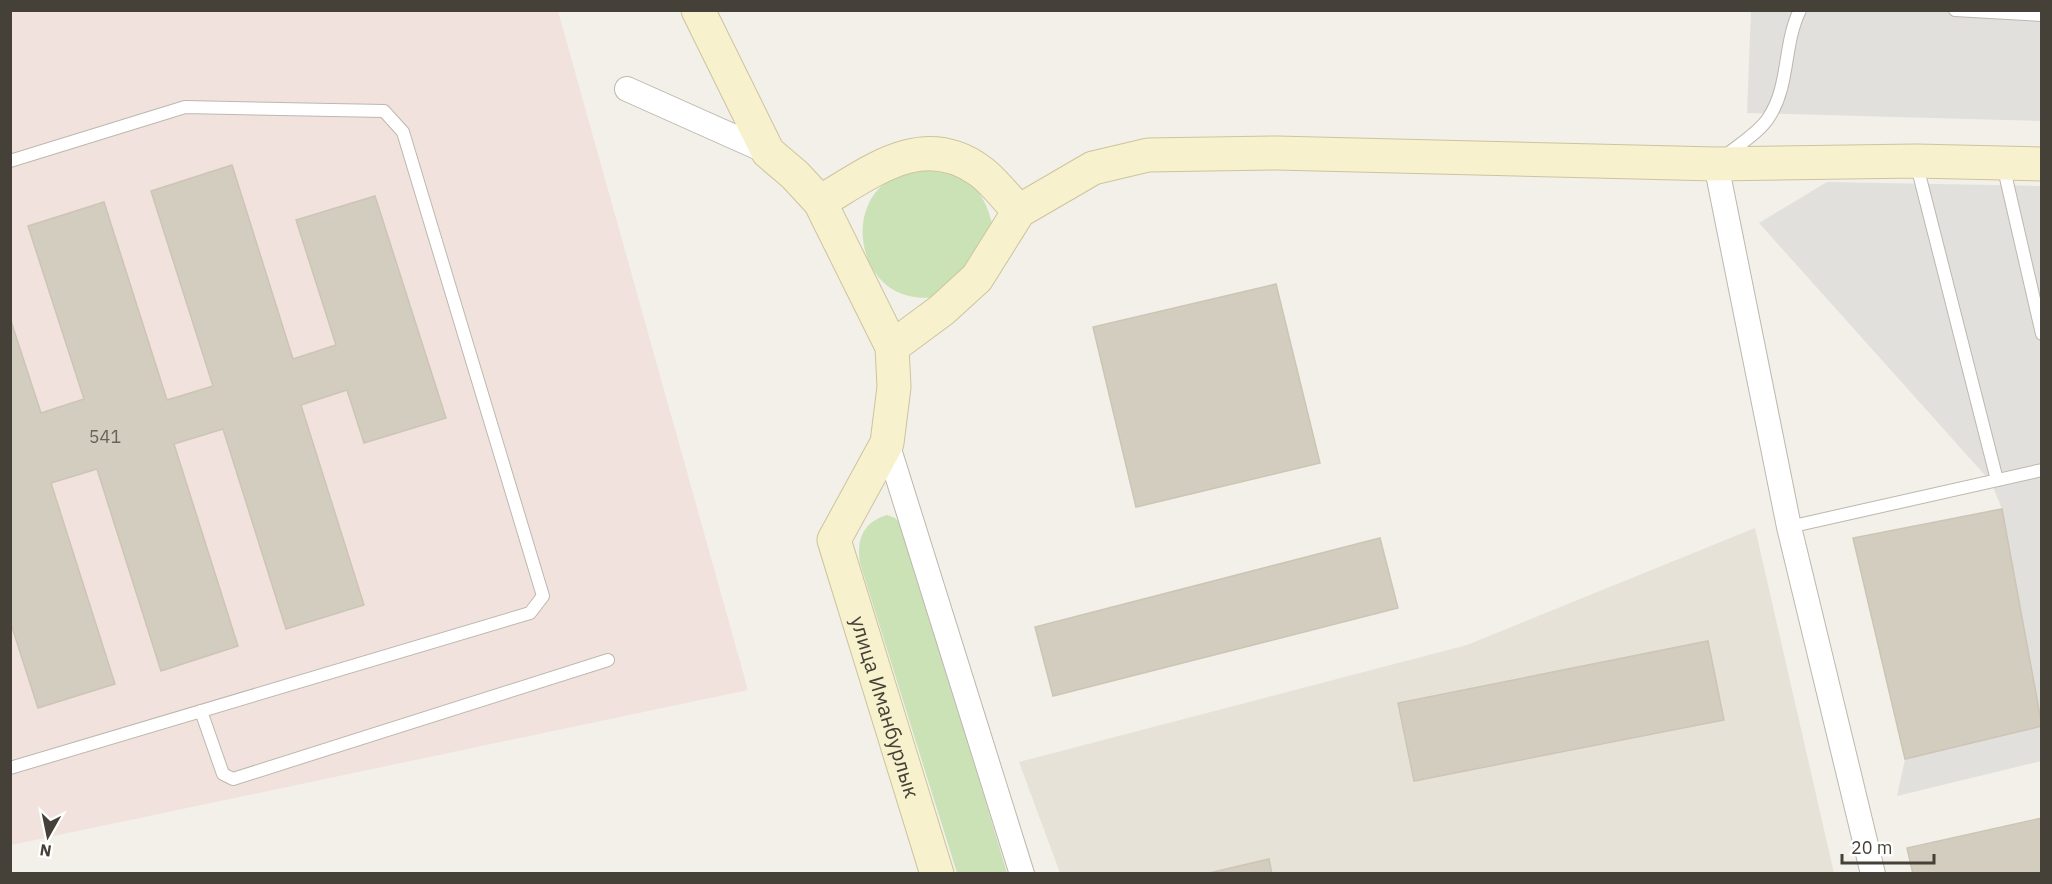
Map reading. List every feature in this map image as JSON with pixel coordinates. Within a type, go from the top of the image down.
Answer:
[{"type":"street","points":[[698,10],[768,152]]},
{"type":"street","points":[[627,89],[768,152],[795,175],[819,202],[892,347],[894,387],[887,443],[1022,873]]},
{"type":"street","points":[[819,202],[902,157],[923,152],[950,154],[965,160],[983,172],[1019,210]]},
{"type":"street","points":[[892,347],[942,310],[977,278],[1019,210],[1093,168],[1148,155],[1277,153],[1716,164],[1916,161],[2042,164]]},
{"type":"street","points":[[1716,164],[1789,527],[1873,873]]},
{"type":"street","name":"улица Иманбурлык","points":[[887,443],[834,540],[938,873]]},
{"type":"lane","points":[[1716,164],[1768,119],[1780,96],[1793,24],[1800,10]]},
{"type":"lane","points":[[1955,10],[2042,15]]},
{"type":"lane","points":[[10,161],[185,107],[384,111],[403,132],[543,596],[530,613],[10,768]]},
{"type":"lane","points":[[1916,161],[1997,480]]},
{"type":"lane","points":[[2003,164],[2042,334]]},
{"type":"lane","points":[[1789,527],[2042,470]]},
{"type":"lane","points":[[201,711],[223,774],[234,778],[608,660]]},
{"type":"shaded area","points":[[10,11],[558,11],[748,690],[11,845]]},
{"type":"shaded area","points":[[1751,11],[2041,11],[2041,121],[1747,113]]},
{"type":"shaded area","points":[[1827,182],[2041,186],[2041,719],[2002,509],[1991,482],[1759,223]]},
{"type":"shaded area","points":[[1755,528],[1834,873],[1060,873],[1019,762],[1467,645]]},
{"type":"shaded area","points":[[2041,726],[2041,761],[1897,796],[1905,759]]},
{"type":"green space","points":[[923,167],[952,173],[963,178],[972,186],[986,206],[994,234],[944,297],[912,297],[887,286],[876,274],[868,259],[864,243],[863,227],[866,210],[873,195],[894,177]]},
{"type":"green space","points":[[887,515],[895,518],[904,528],[1007,873],[957,873],[860,563],[859,547],[863,533],[872,522]]},
{"type":"building","points":[[232,165],[293,359],[336,345],[296,220],[375,196],[446,418],[364,443],[347,390],[301,405],[364,605],[286,629],[223,429],[174,444],[238,646],[161,671],[97,469],[51,483],[115,684],[38,708],[10,621],[10,318],[41,413],[84,399],[28,226],[104,202],[167,400],[213,386],[151,191]]},
{"type":"building","points":[[1276,284],[1320,463],[1136,507],[1093,327]]},
{"type":"building","points":[[2002,509],[2042,726],[1905,759],[1853,538]]},
{"type":"building","points":[[1380,538],[1398,608],[1053,696],[1035,627]]},
{"type":"building","points":[[1708,641],[1724,720],[1414,781],[1398,703]]},
{"type":"building","points":[[2042,818],[2042,874],[1913,874],[1907,848]]},
{"type":"building","points":[[1269,859],[1272,874],[1205,874]]}]
